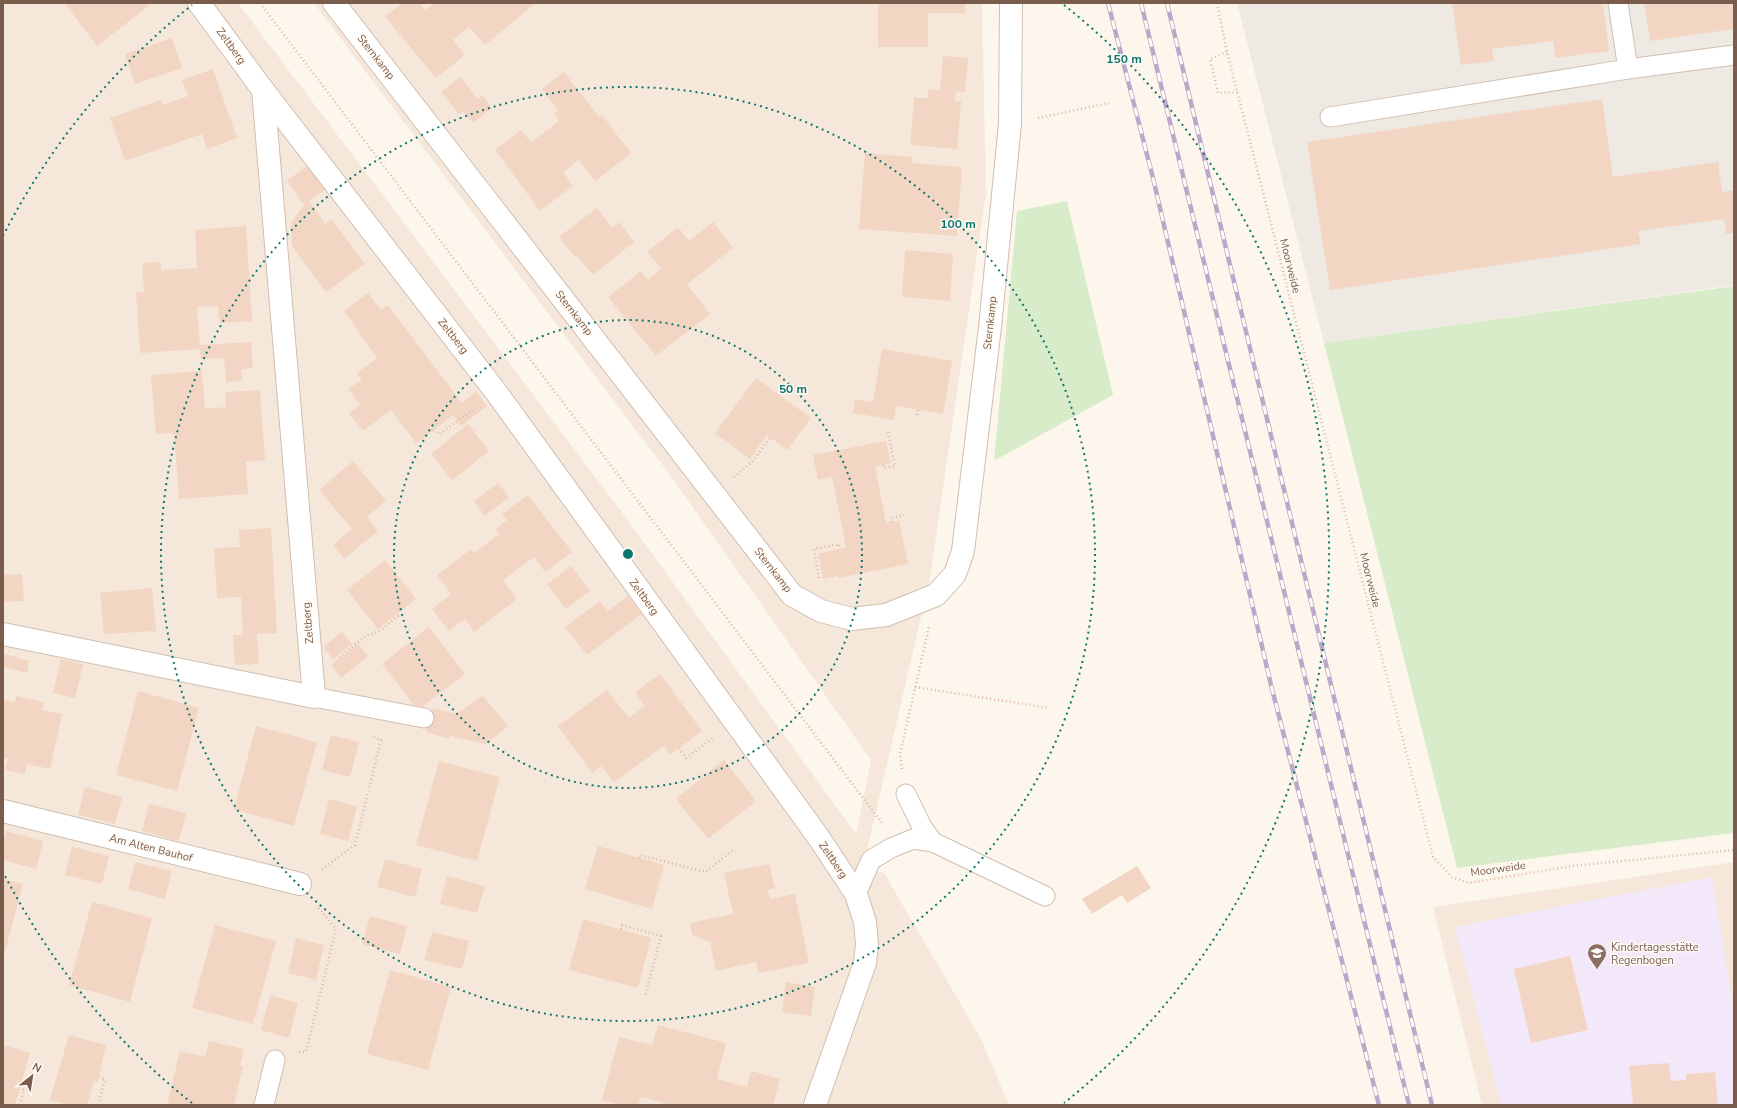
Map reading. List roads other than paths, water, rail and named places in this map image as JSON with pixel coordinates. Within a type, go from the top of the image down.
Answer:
[{"type":"street","name":"Zeltberg","points":[[199,3],[263,90],[496,392],[793,803],[856,894],[865,922],[867,944],[865,963],[815,1105]]},
{"type":"street","name":"Sternkamp","points":[[334,3],[792,595],[822,611],[852,619],[886,615],[936,595],[955,574],[963,551],[990,327],[1010,124],[1011,3]]},
{"type":"street","name":"Zeltberg","points":[[263,90],[313,687]]},
{"type":"street","points":[[3,634],[313,687]]},
{"type":"street","name":"Am Alten Bauhof","points":[[3,812],[300,884]]},
{"type":"lane","points":[[1618,3],[1628,69]]},
{"type":"lane","points":[[1330,117],[1628,69],[1734,55]]},
{"type":"lane","points":[[313,687],[424,718]]},
{"type":"lane","points":[[906,794],[922,827],[933,842]]},
{"type":"lane","points":[[856,894],[871,860],[891,848],[913,840],[933,842],[1045,896]]},
{"type":"lane","points":[[264,1105],[276,1060]]},
{"type":"railway","points":[[1108,3],[1153,178],[1271,685],[1379,1105]]},
{"type":"railway","points":[[1141,3],[1409,1105]]},
{"type":"railway","points":[[1167,3],[1432,1105]]},
{"type":"place","name":"Kindertagesstätte Regenbogen","points":[[1597,970]]}]
